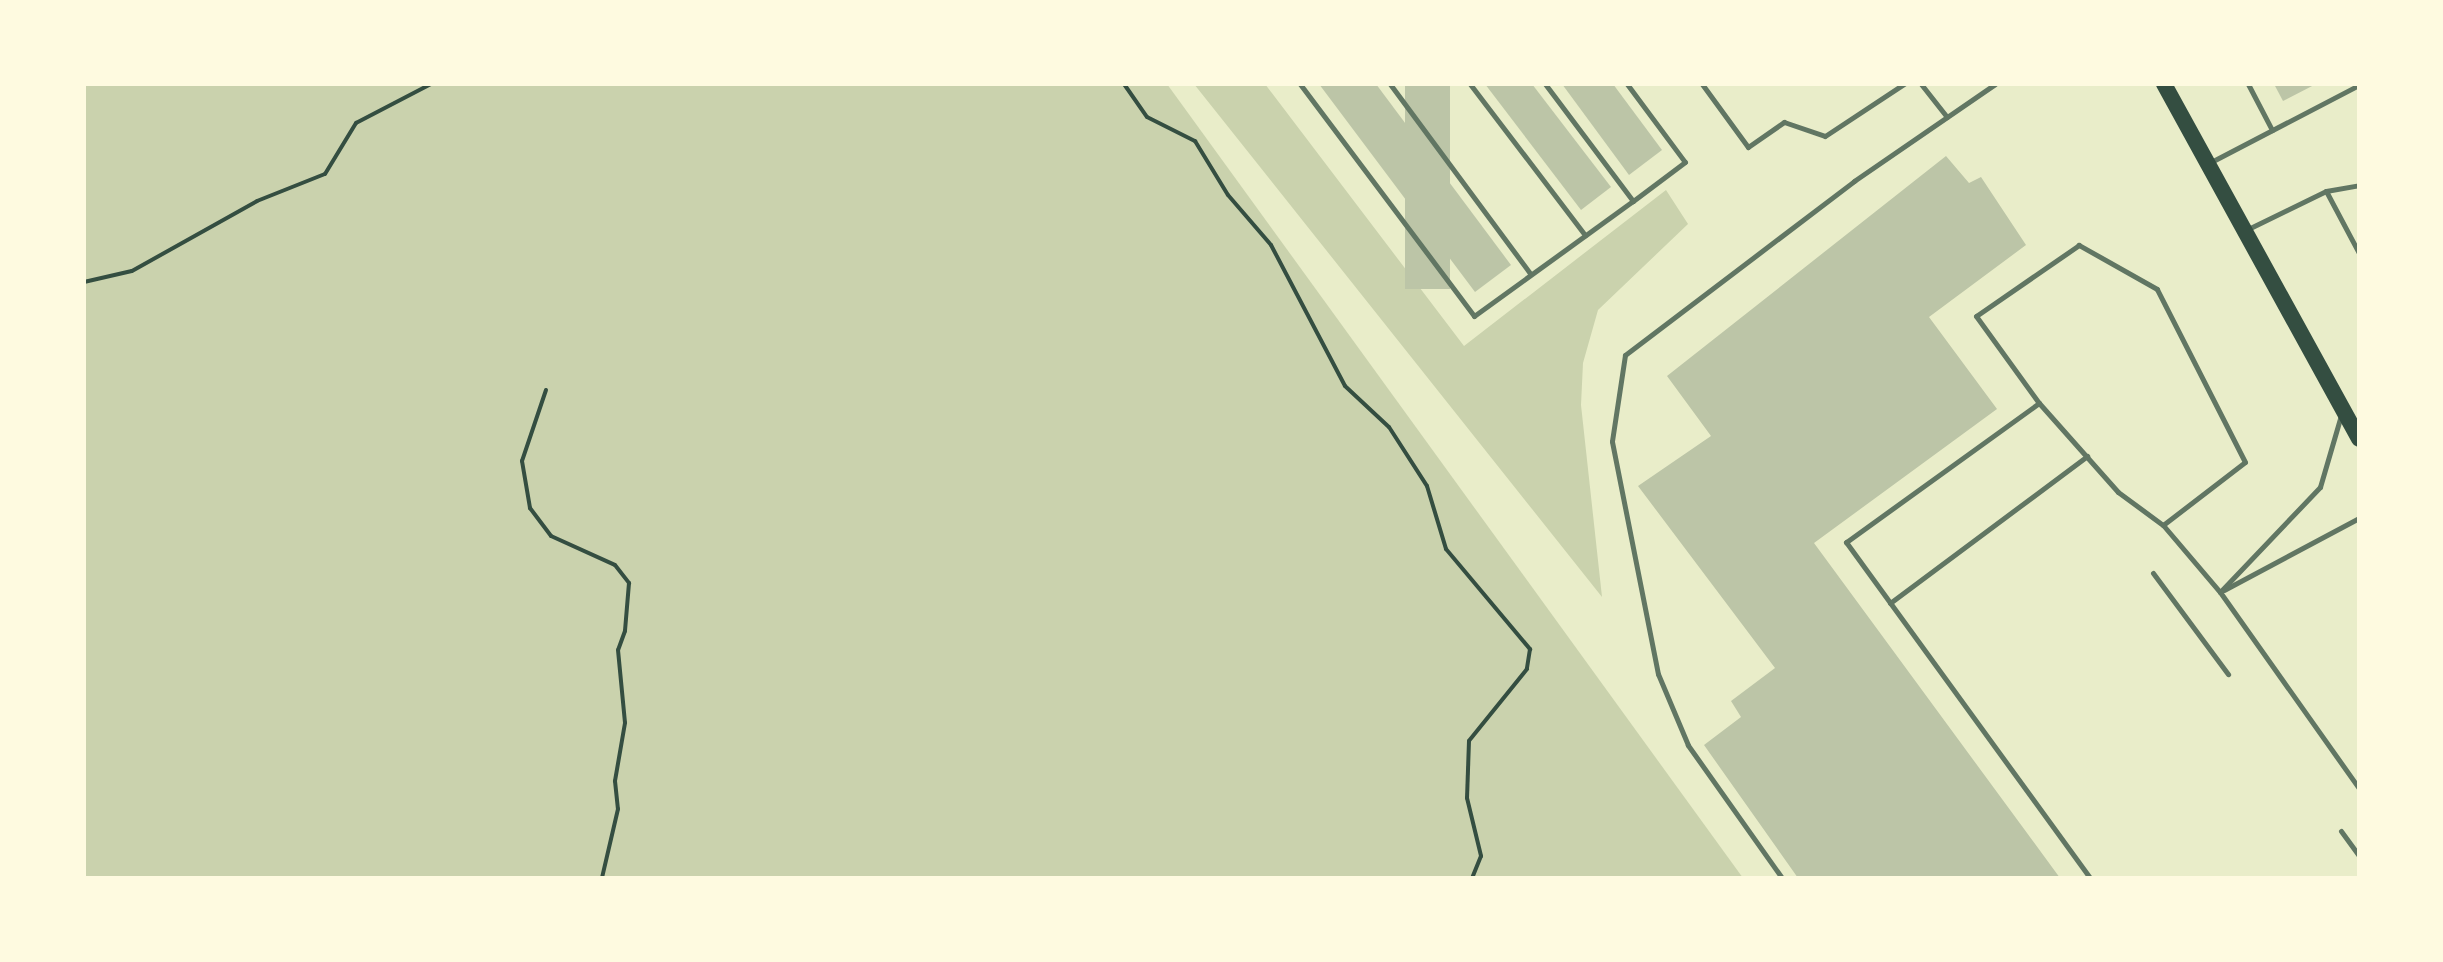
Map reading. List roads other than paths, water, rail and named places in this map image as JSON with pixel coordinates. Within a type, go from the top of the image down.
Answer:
[{"type":"main road","points":[[2164,84],[2359,439]]},
{"type":"lane","points":[[1300,84],[1474,316],[1685,162],[1627,84]]},
{"type":"lane","points":[[1390,84],[1531,273]]},
{"type":"lane","points":[[1470,84],[1585,235]]},
{"type":"lane","points":[[1545,84],[1633,201]]},
{"type":"lane","points":[[1702,84],[1748,147],[1784,122],[1825,136],[1904,84]]},
{"type":"lane","points":[[1921,84],[1947,117]]},
{"type":"lane","points":[[1782,878],[1688,745],[1658,674],[1612,441],[1625,355],[1995,84]]},
{"type":"lane","points":[[2248,84],[2272,130]]},
{"type":"lane","points":[[2207,164],[2359,85]]},
{"type":"lane","points":[[2244,232],[2326,191],[2359,185]]},
{"type":"lane","points":[[2326,191],[2359,253]]},
{"type":"lane","points":[[2163,525],[2245,462],[2157,289],[2079,245],[1976,316],[2039,403],[2118,492],[2163,525],[2220,592],[2359,788]]},
{"type":"lane","points":[[2039,403],[1846,542],[2090,878]]},
{"type":"lane","points":[[2220,592],[2320,487],[2342,411]]},
{"type":"lane","points":[[1890,603],[2087,456]]},
{"type":"lane","points":[[2220,592],[2359,518]]},
{"type":"lane","points":[[2153,573],[2228,674]]},
{"type":"lane","points":[[2341,831],[2359,856]]}]
